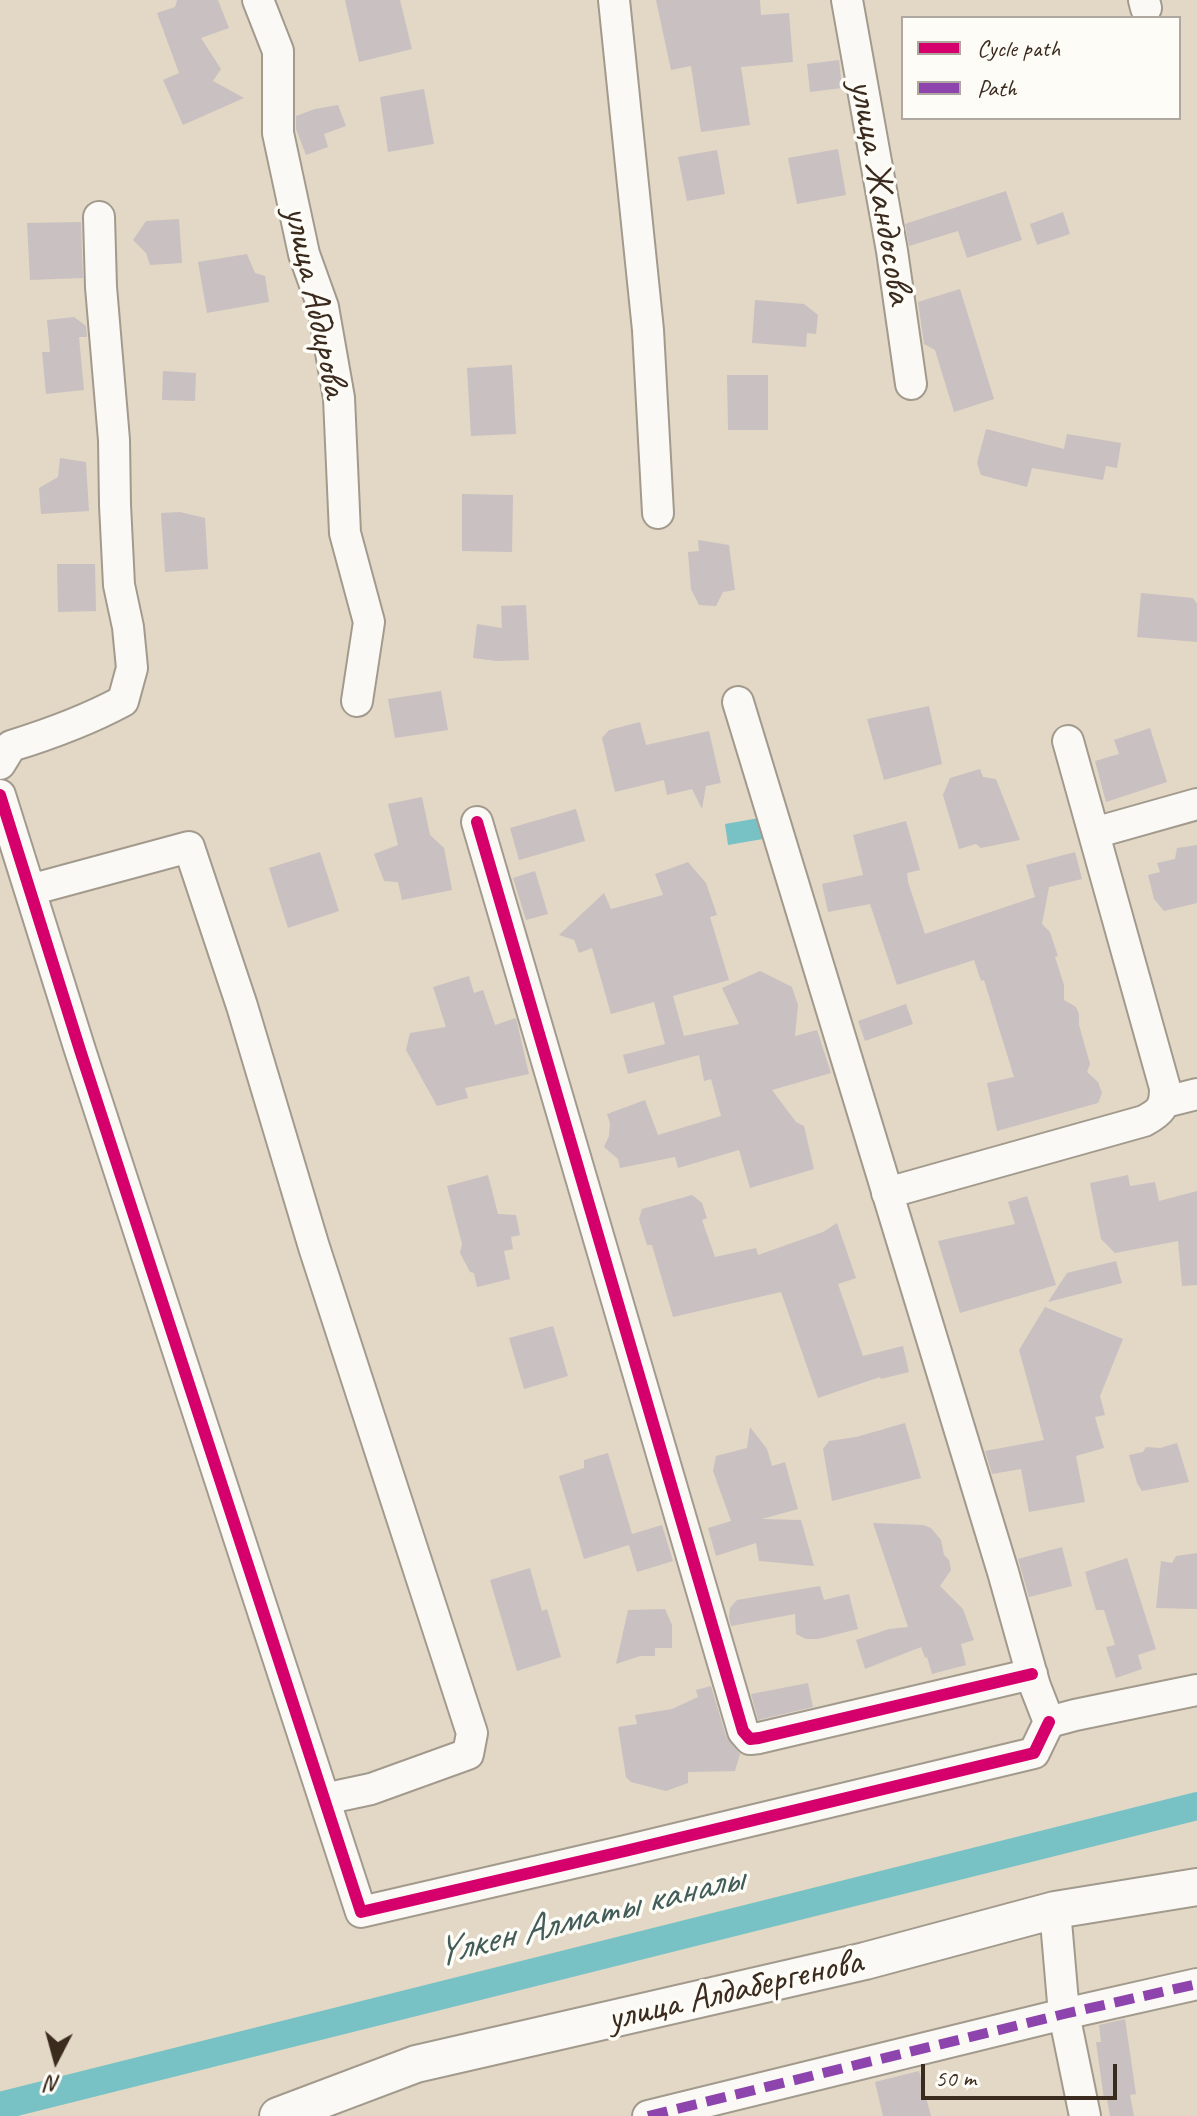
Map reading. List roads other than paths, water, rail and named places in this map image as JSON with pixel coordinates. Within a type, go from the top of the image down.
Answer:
[{"type":"main road","name":"улица Алдабергенова","points":[[278,2116],[416,2064],[865,1961],[1055,1910],[1197,1887]]},
{"type":"street","name":"улица Абдирова","points":[[258,0],[278,51],[278,133],[304,254],[323,307],[339,398],[345,533],[369,622],[357,701]]},
{"type":"street","points":[[614,0],[648,330],[658,513]]},
{"type":"street","name":"улица Жандосова","points":[[847,0],[892,251],[911,384]]},
{"type":"street","points":[[0,764],[11,746],[94,717],[123,701],[132,668],[119,585],[114,440],[101,287],[99,217]]},
{"type":"street","points":[[0,795],[361,1912],[1034,1753],[1049,1722],[738,702]]},
{"type":"street","points":[[887,1193],[1144,1121],[1157,1114],[1165,1102],[1165,1088],[1068,741]]},
{"type":"street","points":[[1094,833],[1197,804]]},
{"type":"street","points":[[477,822],[743,1731],[750,1739],[759,1738],[1032,1674]]},
{"type":"street","points":[[30,890],[189,847],[242,1006],[314,1247],[472,1733],[468,1754],[371,1789],[324,1799]]},
{"type":"street","points":[[1165,1102],[1197,1094]]},
{"type":"street","points":[[1049,1722],[1197,1690]]},
{"type":"street","points":[[1055,1910],[1064,2014],[1085,2116]]},
{"type":"street","points":[[648,2116],[1197,1984]]},
{"type":"water","points":[[759,818],[763,839],[728,845],[725,824]]},
{"type":"waterway","name":"Үлкен Алматы каналы","points":[[0,2106],[1197,1806]]}]
